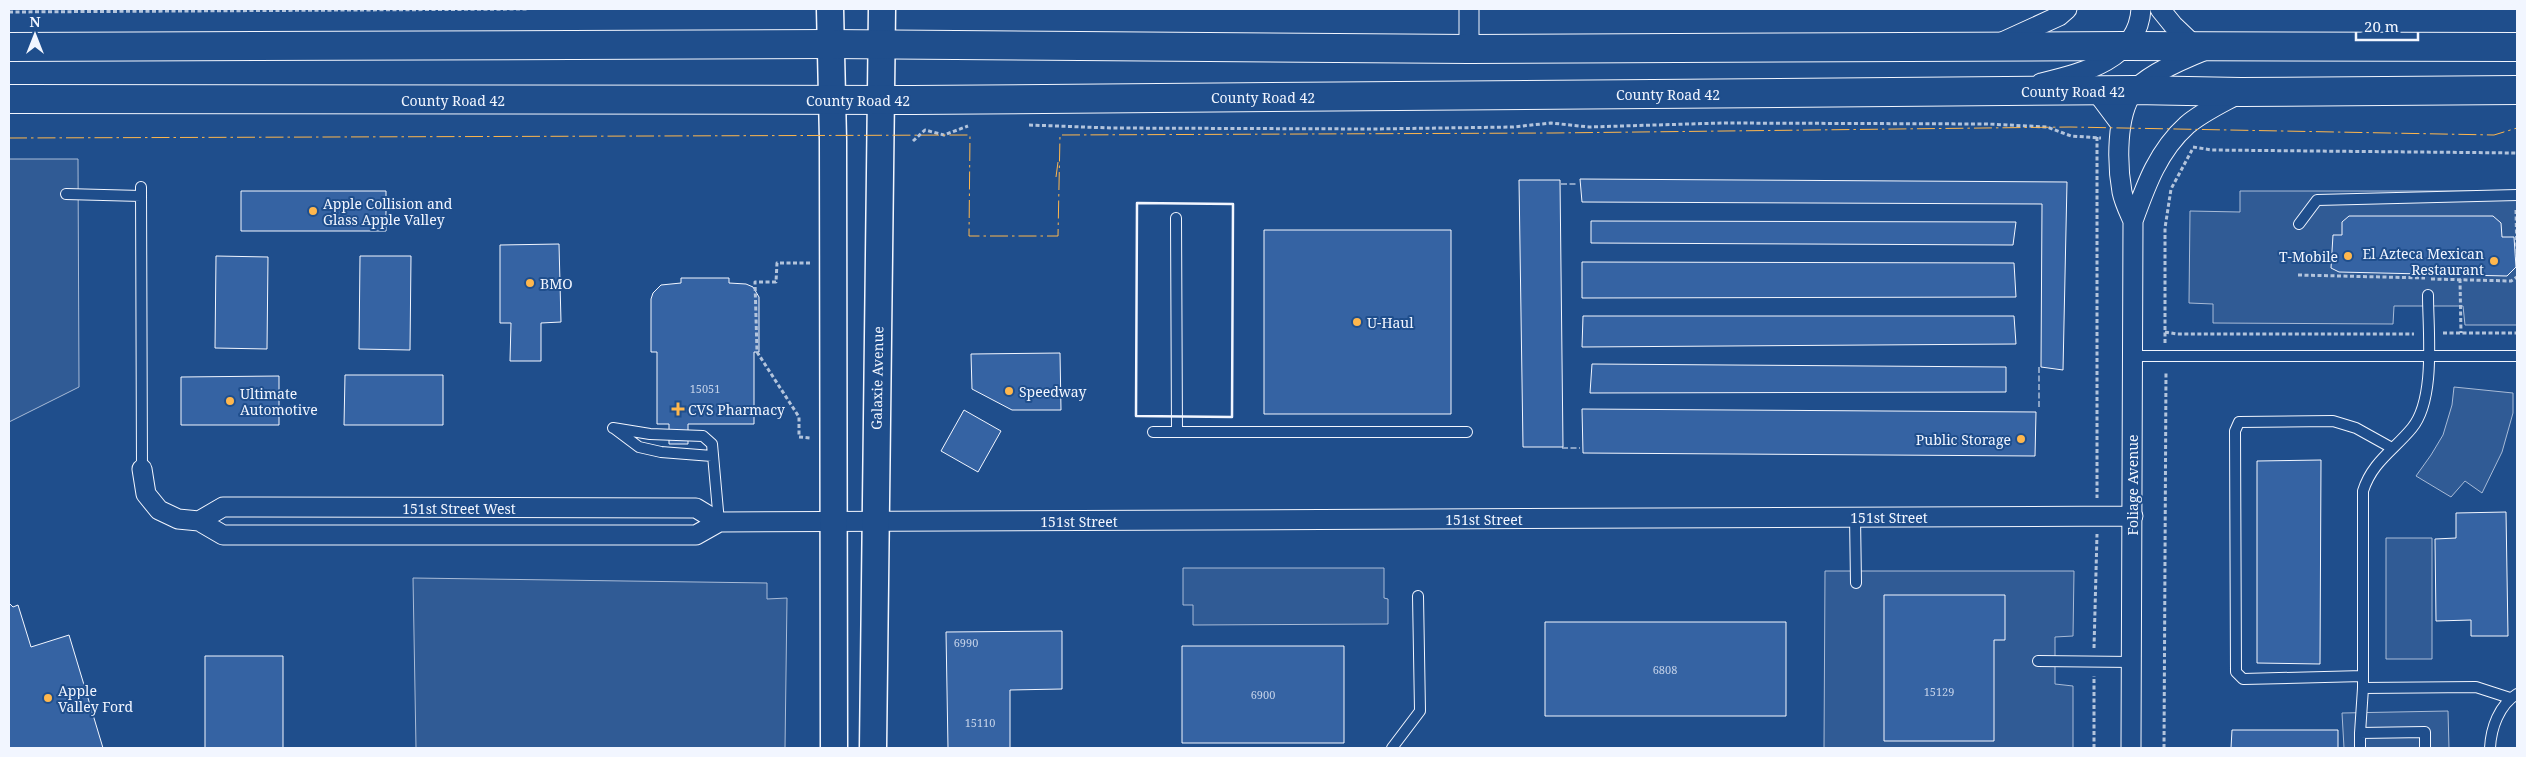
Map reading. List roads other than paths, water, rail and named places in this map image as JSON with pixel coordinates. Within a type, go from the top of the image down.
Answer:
[{"type":"highway","points":[[9,47],[830,44],[1469,50],[2125,46],[2517,47]]},
{"type":"highway","name":"County Road 42","points":[[9,99],[881,100],[2095,90],[2241,92],[2517,90]]},
{"type":"street","points":[[830,9],[833,100],[834,748]]},
{"type":"street","name":"Galaxie Avenue","points":[[873,748],[882,9]]},
{"type":"street","points":[[1469,9],[1469,50]]},
{"type":"street","points":[[1992,47],[2059,16],[2067,9]]},
{"type":"street","points":[[2006,91],[2081,73],[2105,63],[2125,46],[2137,32],[2141,9]]},
{"type":"street","points":[[2160,9],[2173,25],[2206,47]]},
{"type":"street","name":"Foliage Avenue","points":[[2133,221],[2122,192],[2119,130],[2124,107],[2134,90],[2166,68],[2206,47]]},
{"type":"street","points":[[2095,90],[2119,130]]},
{"type":"street","name":"Foliage Avenue","points":[[2131,748],[2133,221],[2153,168],[2171,142],[2188,124],[2241,92]]},
{"type":"street","name":"151st Street West","points":[[142,470],[146,494],[159,510],[178,519],[199,521],[223,535],[696,535],[720,522],[835,522]]},
{"type":"street","name":"151st Street West","points":[[199,521],[223,507],[241,507],[696,508],[720,522]]},
{"type":"street","name":"151st Street","points":[[835,522],[2133,516]]},
{"type":"lane","points":[[66,194],[141,191],[142,470]]},
{"type":"lane","points":[[2299,224],[2317,200],[2516,195]]},
{"type":"lane","points":[[1176,218],[1177,432]]},
{"type":"lane","points":[[2360,748],[2363,688],[2363,491],[2368,475],[2413,427],[2426,398],[2428,295]]},
{"type":"lane","points":[[2132,356],[2517,356]]},
{"type":"lane","points":[[2363,676],[2243,680],[2236,672],[2235,430],[2239,422],[2333,421],[2356,428],[2392,448]]},
{"type":"lane","points":[[712,456],[661,452],[640,447],[614,428],[650,434],[703,436],[712,444],[720,522]]},
{"type":"lane","points":[[1153,432],[1467,432]]},
{"type":"lane","points":[[1855,517],[1856,583]]},
{"type":"lane","points":[[1392,748],[1420,711],[1418,596]]},
{"type":"lane","points":[[2038,661],[2132,662]]},
{"type":"lane","points":[[2363,688],[2476,687],[2514,696],[2496,718],[2490,748]]},
{"type":"lane","points":[[2360,733],[2425,732],[2425,748]]},
{"type":"place","name":"Apple Collision and Glass Apple Valley","points":[[313,211]]},
{"type":"place","name":"T-Mobile","points":[[2348,256]]},
{"type":"place","name":"El Azteca Mexican Restaurant","points":[[2494,261]]},
{"type":"place","name":"BMO","points":[[530,283]]},
{"type":"place","name":"U-Haul","points":[[1357,322]]},
{"type":"place","name":"Speedway","points":[[1009,391]]},
{"type":"place","name":"Ultimate Automotive","points":[[230,401]]},
{"type":"place","name":"CVS Pharmacy","points":[[678,409]]},
{"type":"place","name":"Public Storage","points":[[2021,439]]},
{"type":"place","name":"Apple Valley Ford","points":[[48,698]]}]
